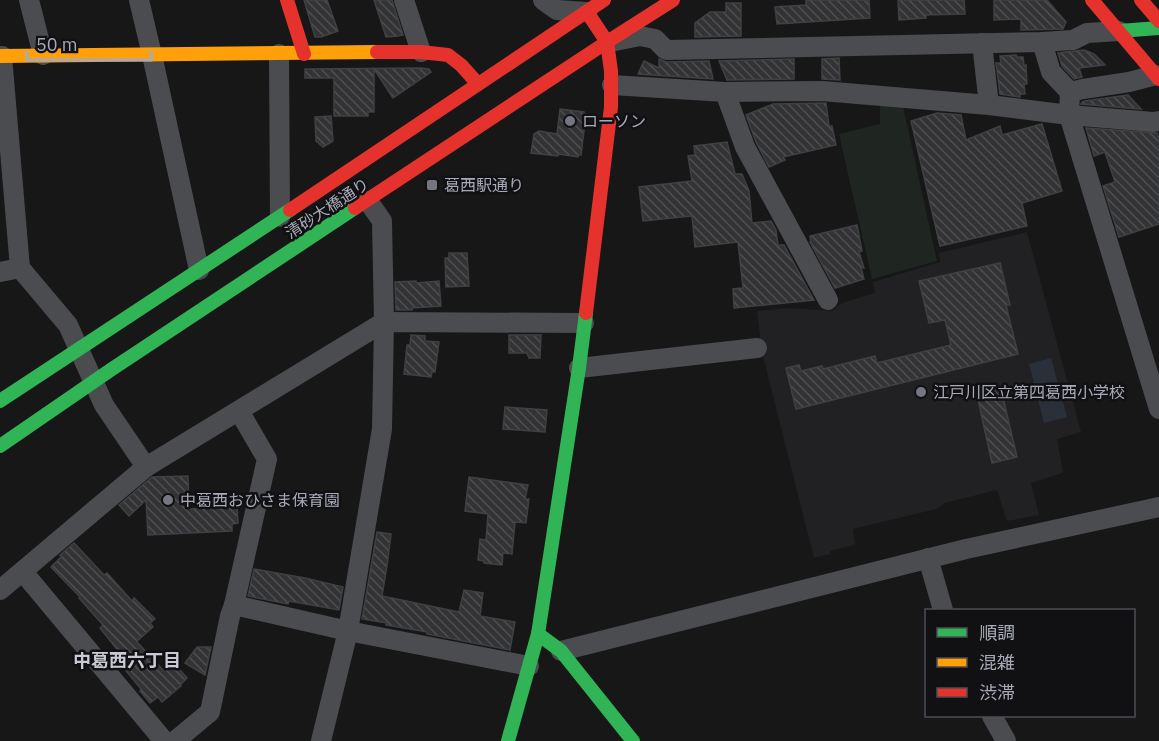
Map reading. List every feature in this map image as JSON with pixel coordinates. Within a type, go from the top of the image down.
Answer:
[{"type":"main road","points":[[287,0],[304,54]]},
{"type":"main road","name":"清砂大橋通り","points":[[0,401],[604,0]]},
{"type":"main road","name":"清砂大橋通り","points":[[0,446],[673,0]]},
{"type":"main road","points":[[1092,0],[1158,77]]},
{"type":"main road","points":[[1141,0],[1159,21]]},
{"type":"main road","points":[[508,741],[538,634],[579,368],[611,107],[612,85],[607,42],[587,12]]},
{"type":"main road","points":[[1119,32],[1159,28]]},
{"type":"main road","points":[[1,56],[421,52],[448,55],[461,65],[478,84]]},
{"type":"main road","points":[[538,634],[561,651],[633,741]]},
{"type":"street","points":[[29,0],[43,55]]},
{"type":"street","points":[[139,0],[199,270]]},
{"type":"street","points":[[404,0],[421,52]]},
{"type":"street","points":[[543,0],[557,10],[587,12]]},
{"type":"street","points":[[607,42],[640,36],[655,39],[666,50],[1042,42],[1073,40],[1088,33],[1119,32]]},
{"type":"street","points":[[1042,42],[1051,72],[1070,92],[1069,115],[1159,409]]},
{"type":"street","points":[[982,43],[989,105]]},
{"type":"street","points":[[279,54],[280,217]]},
{"type":"street","points":[[1,56],[20,268],[68,325],[104,405],[146,467]]},
{"type":"street","points":[[1070,92],[1158,77]]},
{"type":"street","points":[[612,85],[725,92],[822,91],[989,105],[1069,115],[1159,121]]},
{"type":"street","points":[[725,92],[746,147],[828,300]]},
{"type":"street","points":[[321,741],[348,631],[382,429],[384,322],[382,221],[369,201]]},
{"type":"street","points":[[0,272],[20,268]]},
{"type":"street","points":[[0,590],[146,467],[384,322],[584,323]]},
{"type":"street","points":[[579,368],[757,348]]},
{"type":"street","points":[[176,741],[210,712],[267,459],[239,411]]},
{"type":"street","points":[[561,651],[977,546],[1159,507]]},
{"type":"street","points":[[928,558],[943,609]]},
{"type":"street","points":[[23,572],[164,741]]},
{"type":"street","points":[[234,605],[348,631],[529,666]]},
{"type":"street","points":[[993,717],[1006,741]]},
{"type":"shaded area","points":[[880,101],[902,102],[937,261],[872,279],[839,134],[880,124]]},
{"type":"shaded area","name":"江戸川区立第四葛西小学校","points":[[1027,232],[1081,432],[1057,439],[1063,473],[1031,483],[1039,515],[1007,521],[997,490],[945,503],[936,509],[853,529],[855,545],[830,551],[830,554],[814,558],[762,352],[757,311],[790,308],[832,311],[842,303],[875,293],[873,282],[940,262],[939,253]]},
{"type":"shaded area","points":[[1051,358],[1067,417],[1044,423],[1029,364]]},
{"type":"building","points":[[304,0],[327,0],[338,31],[315,37]]},
{"type":"building","points":[[374,0],[392,0],[403,35],[386,37]]},
{"type":"building","points":[[806,0],[869,0],[870,18],[777,24],[775,7],[806,5]]},
{"type":"building","points":[[898,0],[964,0],[965,14],[926,15],[926,18],[899,20]]},
{"type":"building","points":[[994,0],[1047,0],[1066,22],[1063,29],[1021,30],[1021,19],[994,20]]},
{"type":"building","points":[[726,3],[741,3],[741,36],[695,37],[695,23],[710,12],[726,12]]},
{"type":"building","points":[[1084,50],[1094,54],[1105,65],[1079,68],[1082,77],[1074,79],[1062,66],[1058,53]]},
{"type":"building","points":[[1000,56],[1023,57],[1024,66],[1026,65],[1027,84],[1024,84],[1025,94],[1020,94],[1020,97],[1000,94],[996,63],[1001,63]]},
{"type":"building","points":[[839,58],[840,80],[822,79],[822,59]]},
{"type":"building","points":[[659,59],[666,62],[709,61],[713,79],[638,74],[644,61],[659,68]]},
{"type":"building","points":[[794,59],[794,79],[727,80],[719,61]]},
{"type":"building","points":[[420,68],[429,69],[431,72],[393,98],[374,69],[374,112],[368,112],[368,116],[334,116],[334,78],[305,78],[305,69]]},
{"type":"building","points":[[1128,95],[1141,109],[1081,104],[1085,101]]},
{"type":"building","points":[[826,103],[829,126],[832,126],[836,145],[783,157],[785,160],[769,167],[746,115],[773,104]]},
{"type":"building","points":[[560,109],[586,114],[581,155],[578,157],[531,153],[534,134],[539,131],[557,134]]},
{"type":"building","points":[[937,113],[961,115],[966,140],[1000,126],[1002,135],[1042,124],[1062,191],[1022,203],[1027,226],[940,246],[911,121]]},
{"type":"building","points":[[331,116],[333,141],[323,147],[316,141],[315,117]]},
{"type":"building","points":[[1086,128],[1157,133],[1159,139],[1159,224],[1119,237],[1103,186],[1115,182],[1105,152],[1094,156]]},
{"type":"building","points":[[727,142],[735,174],[742,174],[749,191],[752,223],[771,221],[776,230],[778,245],[784,245],[814,300],[734,308],[733,289],[743,288],[738,242],[695,247],[692,216],[643,221],[639,187],[692,181],[688,156],[695,155],[694,146]]},
{"type":"building","points":[[857,225],[864,279],[835,288],[810,242],[810,236]]},
{"type":"building","points":[[449,253],[467,253],[469,286],[446,287],[445,258],[449,258]]},
{"type":"building","points":[[1000,263],[1010,305],[1006,305],[1018,354],[796,409],[786,368],[799,365],[801,371],[822,366],[823,369],[875,356],[877,363],[951,345],[945,320],[929,323],[919,281]]},
{"type":"building","points":[[416,281],[416,283],[439,281],[441,306],[396,310],[395,282]]},
{"type":"building","points":[[411,335],[425,336],[425,341],[439,342],[435,372],[432,372],[431,377],[404,374],[407,345],[410,345]]},
{"type":"building","points":[[509,335],[541,335],[540,358],[529,358],[527,353],[509,353]]},
{"type":"building","points":[[1001,389],[1017,457],[992,463],[977,395]]},
{"type":"building","points":[[505,407],[547,410],[545,432],[503,429]]},
{"type":"building","name":"中葛西おひさま保育園","points":[[188,476],[189,509],[237,507],[238,523],[232,524],[232,531],[148,535],[146,500],[129,516],[119,505],[152,477]]},
{"type":"building","points":[[469,477],[528,485],[525,499],[529,499],[526,523],[515,522],[512,554],[503,553],[502,565],[478,560],[480,539],[486,540],[488,514],[465,511]]},
{"type":"building","points":[[377,532],[391,534],[382,596],[459,612],[464,590],[483,593],[480,616],[515,622],[510,650],[362,619]]},
{"type":"building","points":[[74,543],[104,575],[107,573],[132,601],[134,598],[155,619],[150,623],[153,627],[137,642],[163,670],[173,662],[187,678],[162,702],[158,697],[150,703],[140,691],[141,689],[119,662],[124,658],[100,628],[103,625],[51,567],[62,556],[60,555]]},
{"type":"building","points":[[254,569],[343,587],[339,610],[289,601],[288,604],[248,596]]},
{"type":"building","points":[[197,647],[211,647],[205,675],[185,663]]},
{"type":"traffic: fast","points":[[1119,31],[1159,28]]},
{"type":"traffic: fast","points":[[0,446],[355,208]]},
{"type":"traffic: fast","points":[[0,401],[290,210]]},
{"type":"traffic: fast","points":[[508,741],[538,634],[586,313]]},
{"type":"traffic: fast","points":[[538,634],[561,651],[633,741]]},
{"type":"traffic: slow","points":[[0,56],[377,52]]},
{"type":"traffic: jam","points":[[287,0],[304,54]]},
{"type":"traffic: jam","points":[[290,210],[604,0]]},
{"type":"traffic: jam","points":[[355,208],[673,0]]},
{"type":"traffic: jam","points":[[1092,0],[1159,79]]},
{"type":"traffic: jam","points":[[1141,0],[1159,21]]},
{"type":"traffic: jam","points":[[586,313],[611,107],[611,71],[607,42],[587,12]]},
{"type":"traffic: jam","points":[[377,52],[421,52],[448,55],[461,65],[478,84]]},
{"type":"place","name":"ローソン","points":[[570,121]]},
{"type":"place","name":"葛西駅通り","points":[[432,185]]},
{"type":"place","name":"江戸川区立第四葛西小学校","points":[[921,392]]},
{"type":"place","name":"中葛西おひさま保育園","points":[[168,500]]},
{"type":"district","name":"中葛西六丁目","points":[[127,661]]}]
